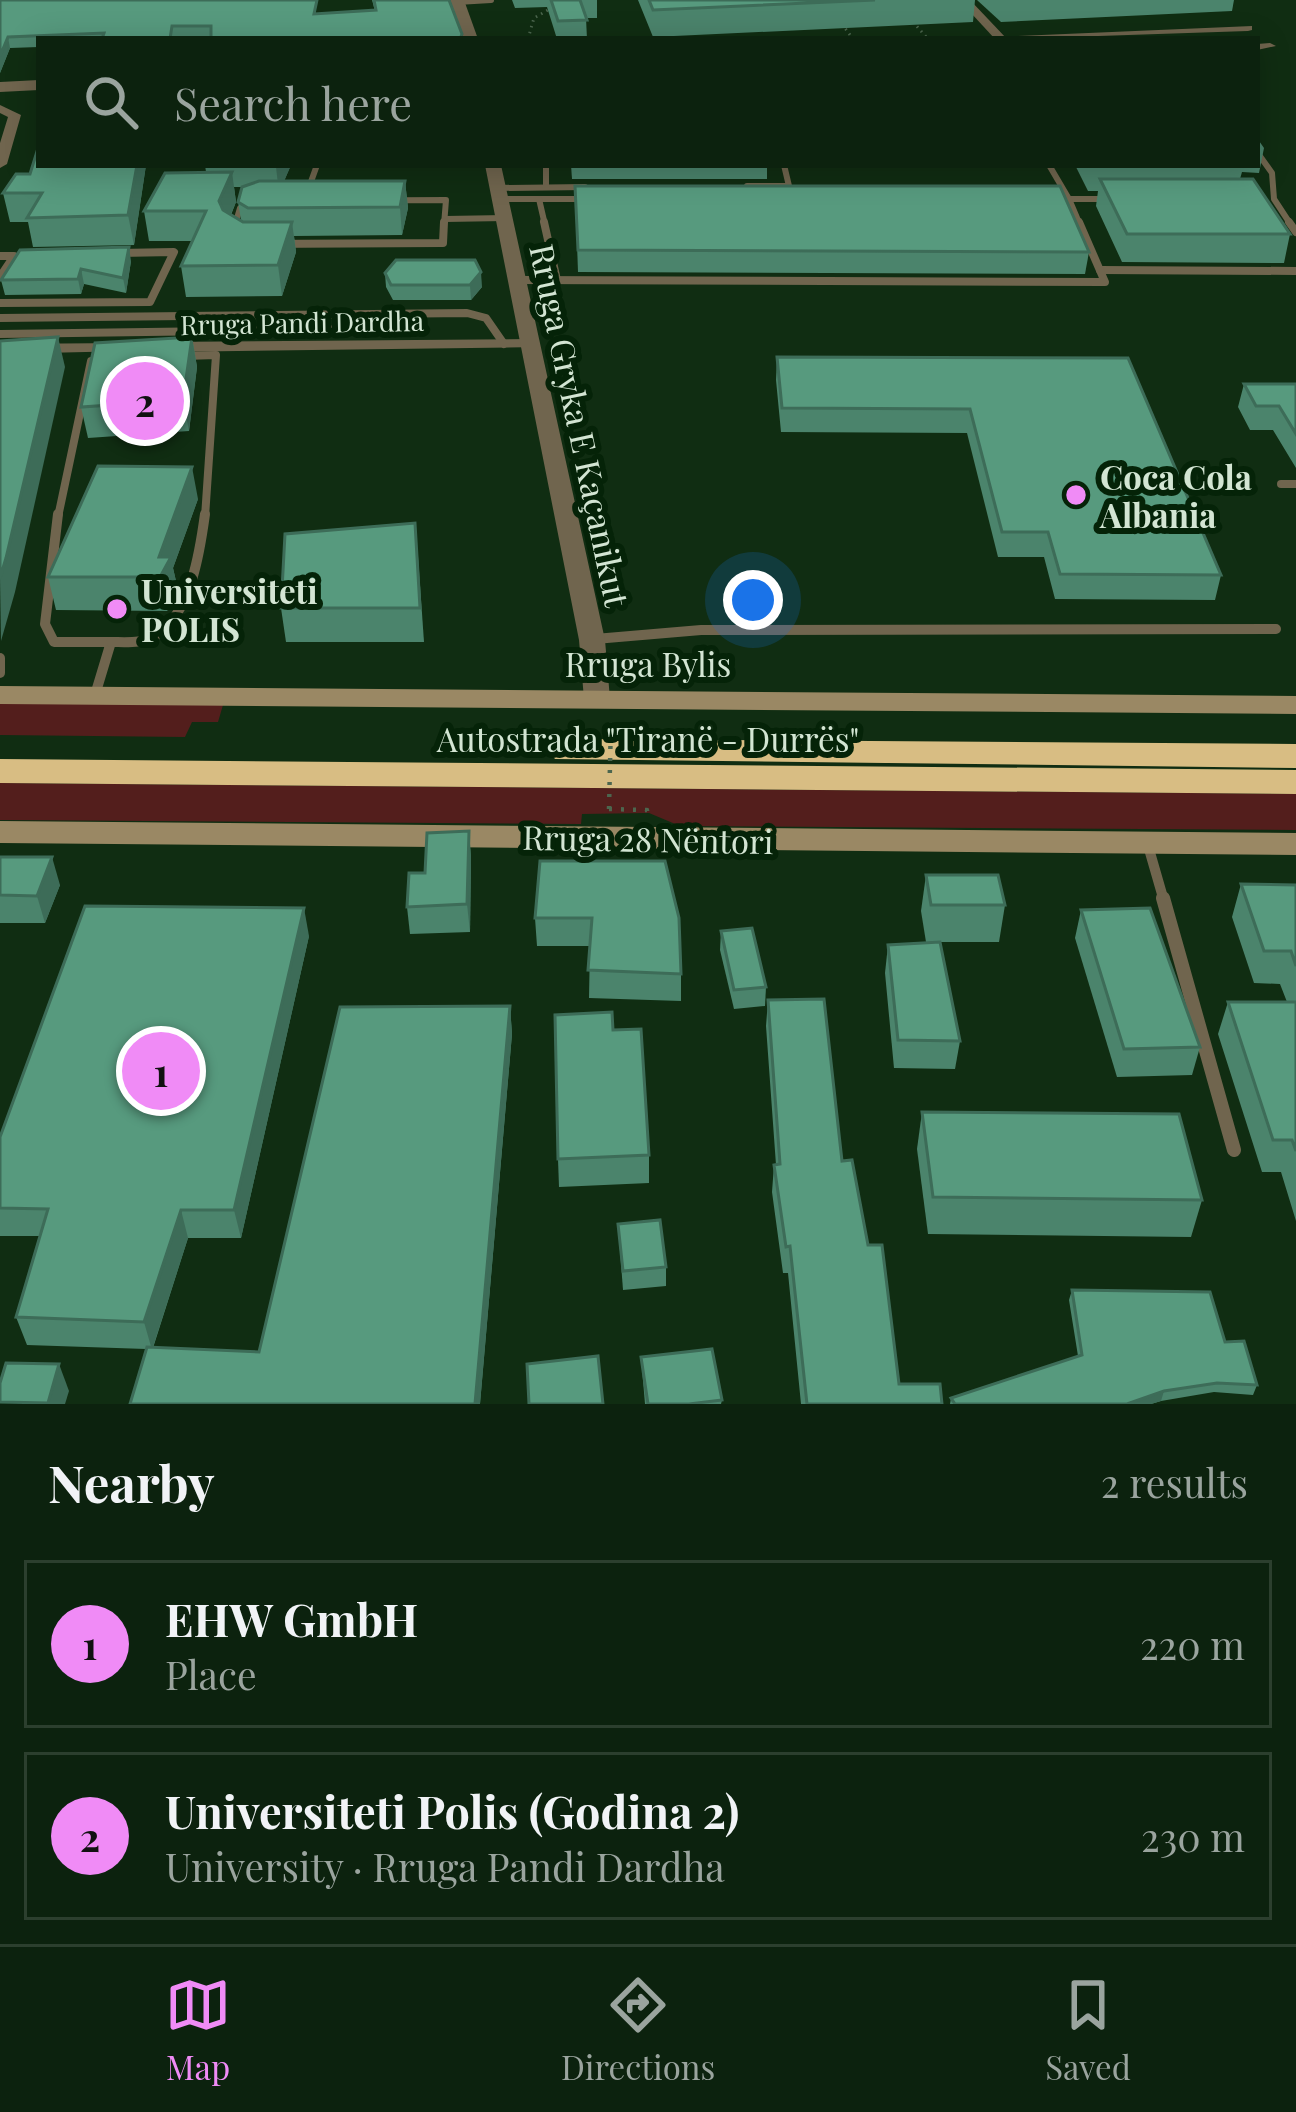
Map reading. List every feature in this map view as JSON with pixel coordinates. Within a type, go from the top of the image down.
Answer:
[{"type":"highway","name":"Autostrada \"Tiranë - Durrës\"","points":[[0,747],[1296,756]]},
{"type":"highway","name":"Autostrada \"Tiranë - Durrës\"","points":[[0,772],[1296,782]]},
{"type":"main road","name":"Rruga Bylis","points":[[0,694],[604,710],[1296,705]]},
{"type":"main road","name":"Rruga 28 Nëntori","points":[[0,832],[1296,844]]},
{"type":"street","points":[[964,0],[997,36]]},
{"type":"street","points":[[457,1],[470,36]]},
{"type":"street","points":[[1081,36],[1248,28]]},
{"type":"street","points":[[0,87],[36,85]]},
{"type":"street","points":[[0,109],[15,115],[0,164]]},
{"type":"street","name":"Rruga Gryka E Kaçanikut","points":[[499,192],[604,710]]},
{"type":"street","name":"Rruga Pandi Dardha","points":[[0,349],[532,344]]},
{"type":"lane","points":[[457,1],[491,0]]},
{"type":"lane","points":[[1260,156],[1272,173],[1274,199],[1296,232]]},
{"type":"lane","points":[[247,194],[307,194],[316,168]]},
{"type":"lane","points":[[546,168],[546,187]]},
{"type":"lane","points":[[745,186],[789,186],[785,168]]},
{"type":"lane","points":[[518,280],[1105,282],[1070,199],[1051,168]]},
{"type":"lane","points":[[445,219],[499,192],[590,187]]},
{"type":"lane","points":[[499,192],[539,199],[608,199]]},
{"type":"lane","points":[[539,199],[557,280]]},
{"type":"lane","points":[[1046,199],[1115,199]]},
{"type":"lane","points":[[1251,199],[1274,199]]},
{"type":"lane","points":[[446,200],[445,219],[443,243],[249,244],[232,233],[240,208],[261,201],[446,200]]},
{"type":"lane","points":[[1,303],[150,302],[174,252],[112,253]]},
{"type":"lane","points":[[0,256],[28,253]]},
{"type":"lane","points":[[0,277],[14,256]]},
{"type":"lane","points":[[1100,270],[1296,271]]},
{"type":"lane","points":[[0,334],[368,329],[443,314]]},
{"type":"lane","points":[[0,319],[443,314],[486,318],[504,344]]},
{"type":"lane","points":[[130,358],[91,362],[61,490],[45,624],[54,642],[149,639],[165,628],[190,583],[209,491],[216,355],[160,357]]},
{"type":"lane","points":[[1281,484],[1296,484]]},
{"type":"lane","points":[[592,640],[701,630],[1276,629]]},
{"type":"lane","points":[[95,695],[111,642]]},
{"type":"lane","points":[[0,658],[0,673]]},
{"type":"lane","points":[[1147,842],[1234,1150]]},
{"type":"path","points":[[529,36],[534,18],[555,6],[554,0]]},
{"type":"path","points":[[834,13],[852,36]]},
{"type":"path","points":[[905,13],[925,36]]},
{"type":"path","points":[[604,710],[609,809],[640,810]]},
{"type":"shaded area","points":[[0,703],[223,705],[218,722],[192,722],[185,737],[0,735]]},
{"type":"shaded area","points":[[0,783],[1296,794],[1296,830],[680,826],[649,813],[582,814],[581,824],[0,820]]},
{"type":"building","points":[[0,0],[317,0],[314,14],[376,10],[374,0],[449,0],[462,34],[211,36],[211,26],[172,26],[170,36],[8,37],[0,56]]},
{"type":"building","points":[[551,0],[580,0],[587,20],[558,21]]},
{"type":"building","points":[[649,0],[875,0],[653,10]]},
{"type":"building","points":[[36,155],[36,168],[136,168],[128,215],[27,218],[42,193],[3,193],[16,174],[30,174]]},
{"type":"building","points":[[232,172],[219,201],[223,210],[243,222],[292,222],[278,265],[181,266],[206,211],[144,211],[165,173]]},
{"type":"building","points":[[1100,179],[1253,179],[1290,234],[1127,234]]},
{"type":"building","points":[[259,181],[405,181],[400,207],[248,208],[238,202],[242,187]]},
{"type":"building","points":[[575,186],[1060,186],[1089,252],[578,250]]},
{"type":"building","points":[[129,247],[123,278],[81,269],[78,279],[1,280],[20,250]]},
{"type":"building","points":[[396,260],[475,260],[481,272],[470,285],[391,285],[385,273]]},
{"type":"building","points":[[58,337],[6,558],[0,578],[0,341]]},
{"type":"building","points":[[192,337],[183,400],[81,407],[95,343]]},
{"type":"building","name":"Coca Cola Albania","points":[[777,357],[1128,358],[1221,575],[1060,574],[1048,532],[1002,532],[970,409],[782,408]]},
{"type":"building","points":[[1244,384],[1296,384],[1296,434],[1279,406],[1256,406]]},
{"type":"building","points":[[98,466],[192,467],[159,557],[171,557],[160,577],[48,577]]},
{"type":"building","points":[[415,523],[420,608],[281,608],[285,534]]},
{"type":"building","points":[[469,831],[467,904],[407,907],[409,873],[425,873],[427,833]]},
{"type":"building","points":[[0,857],[52,857],[37,896],[0,895]]},
{"type":"building","points":[[540,861],[665,861],[679,918],[681,974],[588,970],[592,918],[535,918]]},
{"type":"building","points":[[926,875],[998,875],[1005,905],[931,905]]},
{"type":"building","points":[[1241,884],[1296,885],[1296,966],[1291,951],[1264,951]]},
{"type":"building","points":[[85,906],[304,908],[234,1210],[181,1210],[144,1322],[16,1317],[48,1209],[0,1208],[0,1137]]},
{"type":"building","points":[[1150,908],[1200,1047],[1124,1049],[1081,910]]},
{"type":"building","points":[[752,928],[766,987],[734,990],[721,931]]},
{"type":"building","points":[[940,942],[960,1041],[898,1040],[888,945]]},
{"type":"building","points":[[824,999],[842,1161],[852,1160],[868,1245],[882,1245],[899,1384],[940,1384],[942,1404],[807,1404],[790,1246],[786,1247],[774,1165],[780,1164],[768,1000]]},
{"type":"building","points":[[1228,1002],[1296,1002],[1296,1151],[1292,1140],[1273,1140]]},
{"type":"building","points":[[510,1006],[475,1404],[130,1404],[147,1347],[259,1352],[340,1007]]},
{"type":"building","points":[[612,1012],[613,1030],[641,1029],[649,1155],[558,1159],[555,1015]]},
{"type":"building","points":[[922,1112],[1179,1114],[1202,1200],[933,1197]]},
{"type":"building","points":[[660,1220],[666,1267],[623,1271],[618,1224]]},
{"type":"building","points":[[1072,1290],[1210,1292],[1225,1342],[1244,1341],[1257,1385],[1217,1383],[1164,1391],[1127,1404],[955,1404],[951,1398],[1082,1355]]},
{"type":"building","points":[[712,1349],[722,1400],[648,1404],[641,1357]]},
{"type":"building","points":[[598,1356],[603,1404],[529,1404],[527,1364]]},
{"type":"building","points":[[6,1363],[59,1364],[48,1403],[0,1402]]},
{"type":"place","name":"Universiteti Polis (Godina 2)","points":[[145,401]]},
{"type":"place","name":"Coca Cola Albania","points":[[1076,495]]},
{"type":"place","name":"Universiteti POLIS","points":[[117,609]]},
{"type":"place","name":"EHW GmbH","points":[[161,1071]]}]
